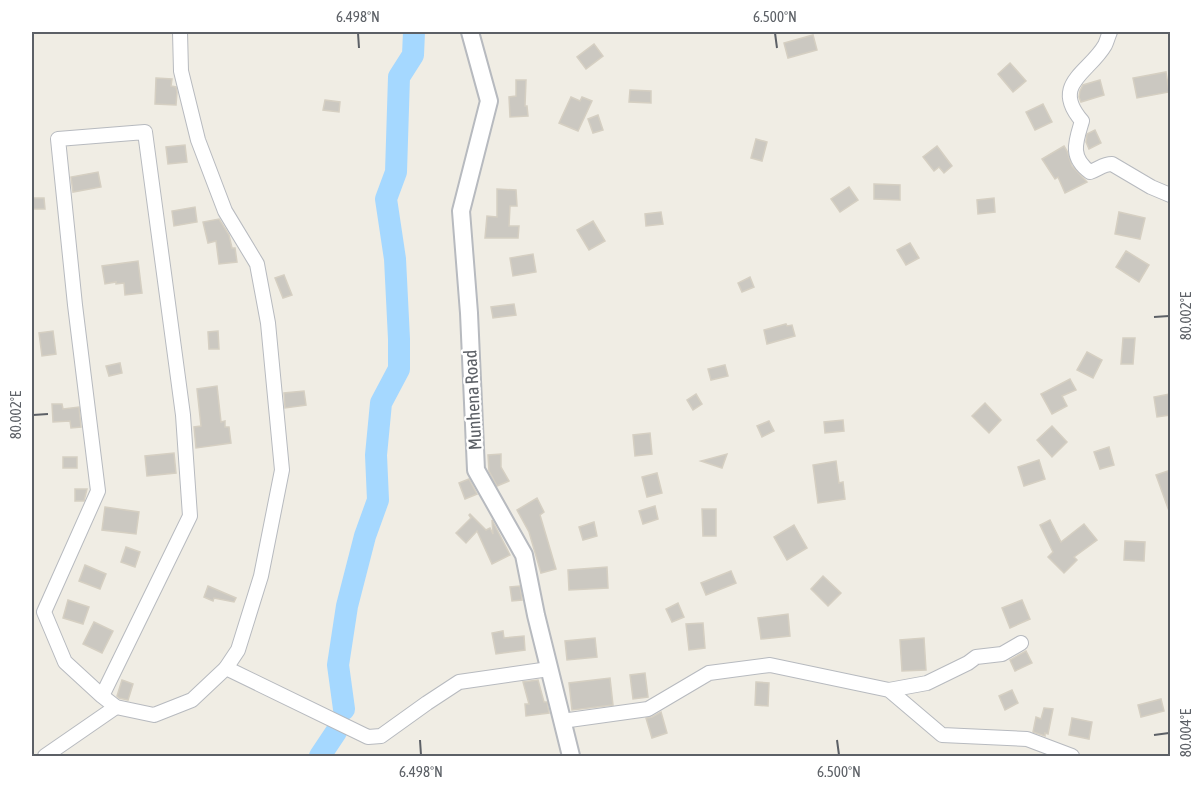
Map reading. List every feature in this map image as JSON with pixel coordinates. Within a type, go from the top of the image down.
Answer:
[{"type":"street","points":[[102,696],[190,516],[183,415],[146,132],[58,139],[98,491],[44,612],[65,662],[102,696],[116,707],[154,715],[192,700],[226,668],[238,650],[261,576],[282,470],[268,323],[257,264],[225,211],[198,140],[181,71],[180,32]]},
{"type":"street","name":"Munhena Road","points":[[470,32],[489,101],[460,211],[469,313],[476,470],[524,555],[536,615],[571,756]]},
{"type":"street","points":[[1110,32],[1105,45],[1073,81],[1070,92],[1071,104],[1082,121],[1075,145],[1076,156],[1083,167],[1090,172],[1105,164],[1112,164],[1151,188],[1170,195]]},
{"type":"street","points":[[562,721],[648,709],[709,673],[770,665],[889,690],[927,683],[976,657],[1002,654],[1021,643]]},
{"type":"street","points":[[226,668],[368,737],[381,736],[459,682],[549,669]]},
{"type":"street","points":[[889,690],[942,735],[1027,739],[1072,756]]},
{"type":"street","points":[[45,756],[116,707]]},
{"type":"building","points":[[813,35],[817,50],[788,58],[784,43]]},
{"type":"building","points":[[594,44],[603,56],[586,69],[577,57]]},
{"type":"building","points":[[1010,63],[1026,81],[1013,92],[998,74]]},
{"type":"building","points":[[1166,72],[1169,92],[1137,98],[1133,78]]},
{"type":"building","points":[[156,78],[172,79],[171,86],[176,87],[177,92],[176,105],[155,104]]},
{"type":"building","points":[[516,80],[526,80],[525,106],[527,106],[528,116],[510,117],[509,97],[516,96]]},
{"type":"building","points":[[1100,80],[1104,95],[1081,102],[1079,97],[1083,85]]},
{"type":"building","points":[[630,90],[651,91],[651,103],[629,102]]},
{"type":"building","points":[[571,97],[580,101],[582,97],[592,101],[578,131],[559,123]]},
{"type":"building","points":[[325,100],[340,102],[339,112],[323,110]]},
{"type":"building","points":[[1043,104],[1052,122],[1035,130],[1026,112]]},
{"type":"building","points":[[598,115],[603,130],[593,133],[588,119]]},
{"type":"building","points":[[1095,130],[1101,143],[1089,149],[1086,142],[1087,134]]},
{"type":"building","points":[[756,139],[767,142],[762,161],[751,158]]},
{"type":"building","points":[[185,145],[187,162],[168,164],[166,147]]},
{"type":"building","points":[[937,146],[952,166],[944,173],[939,167],[934,171],[923,157]]},
{"type":"building","points":[[1064,146],[1072,166],[1087,182],[1065,193],[1058,177],[1055,179],[1042,159]]},
{"type":"building","points":[[98,172],[101,187],[73,192],[71,177]]},
{"type":"building","points":[[874,184],[900,185],[900,200],[874,199]]},
{"type":"building","points":[[849,187],[858,200],[840,212],[831,199]]},
{"type":"building","points":[[497,189],[516,190],[517,206],[510,206],[509,226],[519,226],[518,238],[485,238],[487,216],[497,217]]},
{"type":"building","points":[[32,198],[44,198],[45,209],[32,209]]},
{"type":"building","points":[[994,198],[995,212],[978,214],[977,200]]},
{"type":"building","points":[[195,207],[197,222],[174,226],[172,211]]},
{"type":"building","points":[[661,212],[663,224],[646,226],[645,214]]},
{"type":"building","points":[[1119,212],[1145,218],[1140,239],[1115,234]]},
{"type":"building","points":[[219,219],[229,235],[232,248],[235,248],[237,262],[219,264],[216,241],[208,243],[203,222]]},
{"type":"building","points":[[593,221],[605,241],[589,250],[577,230]]},
{"type":"building","points":[[910,243],[919,258],[906,265],[897,250]]},
{"type":"building","points":[[1126,251],[1149,265],[1139,282],[1116,267]]},
{"type":"building","points":[[533,254],[536,272],[513,276],[510,258]]},
{"type":"building","points":[[138,261],[142,293],[125,295],[124,283],[105,284],[102,266]]},
{"type":"building","points":[[284,275],[292,295],[283,298],[275,278]]},
{"type":"building","points":[[750,277],[754,287],[742,292],[738,283]]},
{"type":"building","points":[[514,304],[516,315],[493,318],[491,307]]},
{"type":"building","points":[[786,324],[787,326],[792,325],[795,336],[767,344],[764,330]]},
{"type":"building","points":[[53,331],[56,354],[42,356],[39,333]]},
{"type":"building","points":[[218,331],[219,349],[209,349],[208,332]]},
{"type":"building","points":[[1123,338],[1135,338],[1133,364],[1121,364]]},
{"type":"building","points":[[1087,352],[1102,360],[1093,378],[1077,370]]},
{"type":"building","points":[[120,363],[122,373],[109,376],[106,366]]},
{"type":"building","points":[[725,365],[728,376],[711,380],[708,369]]},
{"type":"building","points":[[1070,379],[1076,390],[1062,396],[1067,406],[1052,414],[1041,394]]},
{"type":"building","points":[[217,386],[221,422],[225,421],[225,427],[229,427],[231,443],[196,448],[194,427],[201,426],[197,389]]},
{"type":"building","points":[[304,391],[306,405],[285,408],[284,393]]},
{"type":"building","points":[[696,394],[702,404],[693,410],[687,400]]},
{"type":"building","points":[[1170,394],[1170,415],[1157,417],[1154,397]]},
{"type":"building","points":[[985,403],[1001,420],[989,433],[972,416]]},
{"type":"building","points":[[52,404],[62,404],[63,409],[79,407],[81,427],[71,428],[70,421],[53,422]]},
{"type":"building","points":[[843,420],[844,431],[825,433],[824,422]]},
{"type":"building","points":[[769,421],[774,431],[762,437],[757,426]]},
{"type":"building","points":[[1052,426],[1067,442],[1052,457],[1037,440]]},
{"type":"building","points":[[650,433],[652,454],[635,456],[633,435]]},
{"type":"building","points":[[1109,447],[1114,465],[1100,469],[1094,452]]},
{"type":"building","points":[[174,453],[176,473],[147,476],[145,456]]},
{"type":"building","points":[[501,454],[501,467],[509,481],[497,486],[489,471],[488,455]]},
{"type":"building","points":[[727,454],[722,468],[701,461]]},
{"type":"building","points":[[63,457],[77,457],[77,468],[63,468]]},
{"type":"building","points":[[1039,460],[1045,479],[1024,486],[1018,467]]},
{"type":"building","points":[[836,461],[839,483],[843,482],[845,499],[818,503],[813,465]]},
{"type":"building","points":[[1168,471],[1170,478],[1169,511],[1156,475]]},
{"type":"building","points":[[657,473],[662,493],[647,497],[642,477]]},
{"type":"building","points":[[469,479],[477,494],[465,499],[459,483]]},
{"type":"building","points":[[75,489],[87,489],[84,501],[75,501]]},
{"type":"building","points":[[537,498],[544,512],[540,515],[556,569],[541,573],[529,532],[517,510]]},
{"type":"building","points":[[655,506],[658,519],[643,524],[639,511]]},
{"type":"building","points":[[105,507],[139,512],[136,534],[102,530]]},
{"type":"building","points":[[702,509],[716,509],[716,536],[703,536]]},
{"type":"building","points":[[470,514],[486,530],[490,528],[493,534],[492,520],[510,555],[492,564],[477,531],[466,543],[456,533],[471,518]]},
{"type":"building","points":[[1050,520],[1061,542],[1084,524],[1097,540],[1074,557],[1077,560],[1064,573],[1048,557],[1053,552],[1040,525]]},
{"type":"building","points":[[594,522],[597,536],[583,540],[579,527]]},
{"type":"building","points":[[794,525],[807,548],[787,560],[774,537]]},
{"type":"building","points":[[1125,541],[1145,542],[1144,561],[1124,560]]},
{"type":"building","points":[[126,547],[140,552],[135,567],[121,562]]},
{"type":"building","points":[[85,565],[106,574],[100,589],[79,581]]},
{"type":"building","points":[[607,567],[608,588],[569,590],[568,570]]},
{"type":"building","points":[[731,571],[736,583],[706,595],[701,583]]},
{"type":"building","points":[[823,576],[841,593],[828,606],[811,589]]},
{"type":"building","points":[[208,586],[236,598],[234,602],[214,598],[213,601],[204,597]]},
{"type":"building","points":[[520,586],[522,600],[512,601],[510,587]]},
{"type":"building","points":[[68,600],[89,607],[83,624],[63,618]]},
{"type":"building","points":[[1022,600],[1030,619],[1010,628],[1002,608]]},
{"type":"building","points":[[678,603],[684,617],[672,622],[666,609]]},
{"type":"building","points":[[788,614],[790,636],[761,639],[758,618]]},
{"type":"building","points":[[94,622],[113,631],[102,653],[83,644]]},
{"type":"building","points":[[703,623],[705,648],[689,650],[686,624]]},
{"type":"building","points":[[503,631],[504,638],[524,636],[525,650],[496,654],[492,633]]},
{"type":"building","points":[[595,638],[597,657],[567,660],[565,641]]},
{"type":"building","points":[[924,638],[926,670],[902,671],[900,640]]},
{"type":"building","points":[[1026,651],[1032,663],[1015,671],[1010,660]]},
{"type":"building","points":[[645,673],[648,697],[633,699],[630,675]]},
{"type":"building","points":[[610,678],[613,705],[572,710],[569,683]]},
{"type":"building","points":[[122,680],[133,684],[128,700],[117,696]]},
{"type":"building","points":[[538,680],[549,713],[526,716],[525,704],[529,704],[523,682]]},
{"type":"building","points":[[756,682],[769,683],[768,706],[755,705]]},
{"type":"building","points":[[1012,690],[1018,703],[1005,710],[999,696]]},
{"type":"building","points":[[1161,699],[1164,711],[1141,717],[1138,705]]},
{"type":"building","points":[[1044,708],[1053,709],[1048,734],[1045,733],[1045,736],[1033,732],[1036,717],[1041,719]]},
{"type":"building","points":[[661,712],[667,733],[652,738],[646,718]]},
{"type":"building","points":[[1072,718],[1092,722],[1089,739],[1069,735]]},
{"type":"waterway","points":[[344,709],[338,665],[347,606],[365,536],[378,500],[376,455],[381,403],[399,369],[395,259],[386,199],[396,172],[399,77],[413,55],[414,32]]},
{"type":"waterway","points":[[320,756],[336,732]]}]
